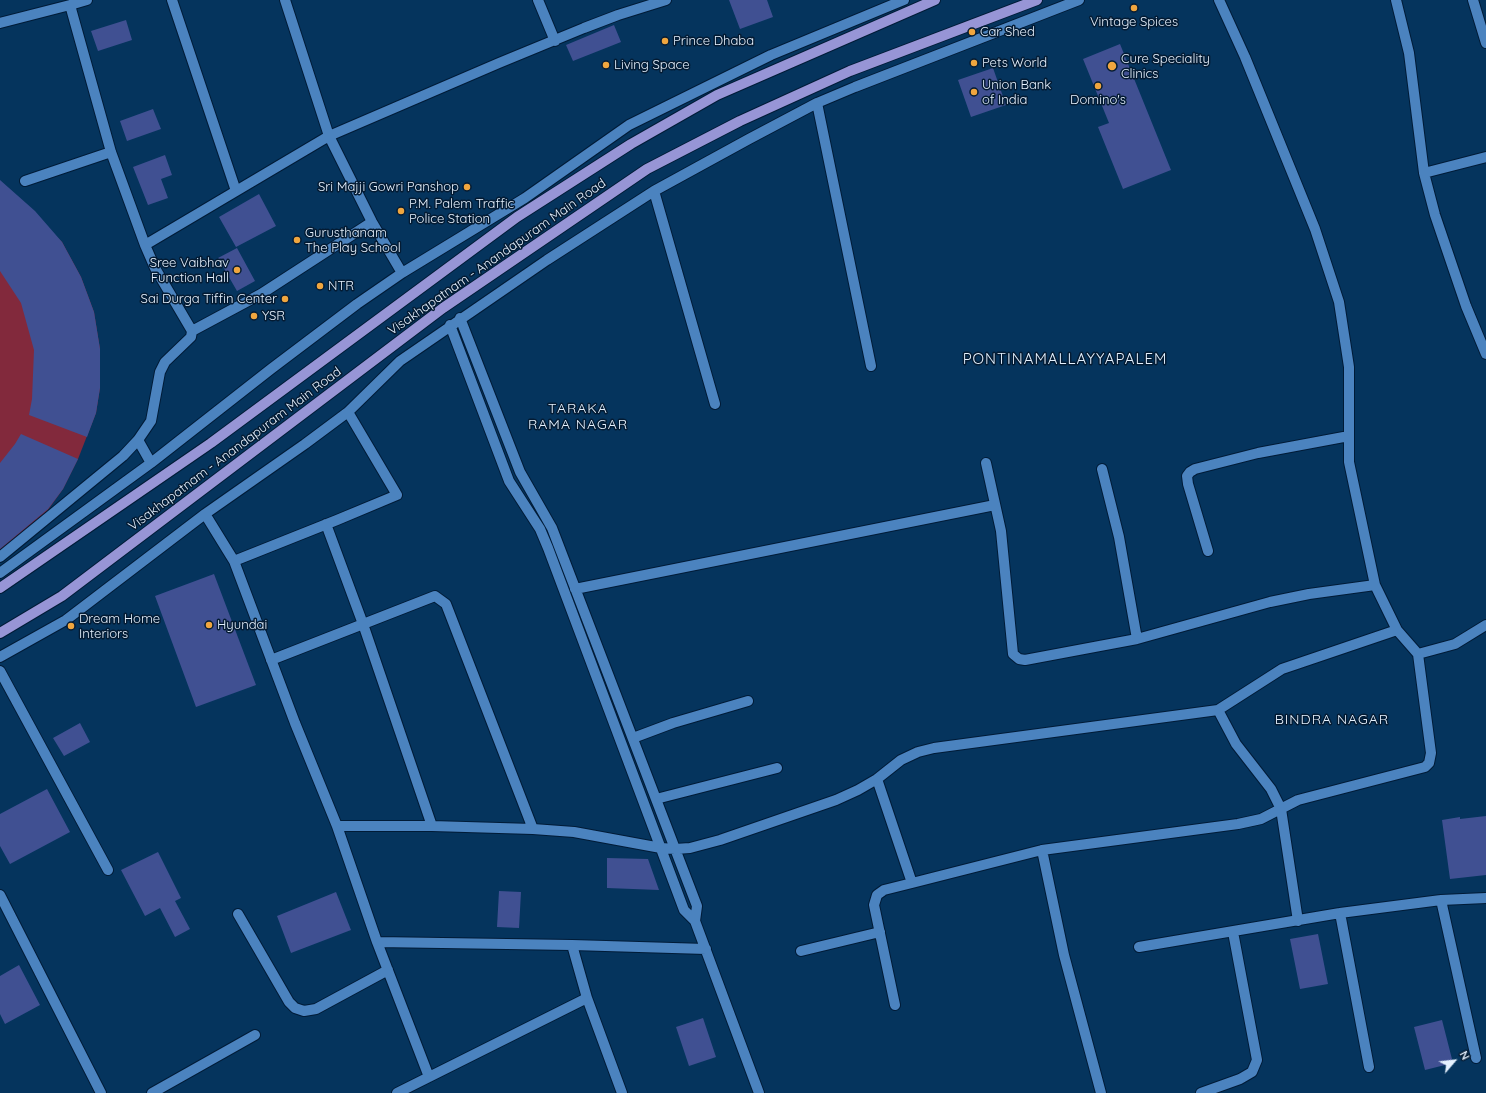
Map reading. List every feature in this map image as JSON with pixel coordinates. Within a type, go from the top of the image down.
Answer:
[{"type":"main road","name":"Visakhapatnam - Anandapuram Main Road","points":[[0,588],[211,443],[517,217],[624,149],[717,95],[935,0]]},
{"type":"main road","name":"Visakhapatnam - Anandapuram Main Road","points":[[0,632],[62,596],[443,308],[647,169],[740,121],[850,71],[1037,0]]},
{"type":"street","points":[[0,23],[87,0]]},
{"type":"street","points":[[172,0],[236,191]]},
{"type":"street","points":[[285,0],[329,136],[372,222],[402,273]]},
{"type":"street","points":[[538,0],[555,40]]},
{"type":"street","points":[[145,245],[329,136],[555,40],[618,15],[666,0]]},
{"type":"street","points":[[0,573],[152,463],[271,369],[357,304],[402,273],[525,198],[629,124],[771,55],[904,0]]},
{"type":"street","points":[[0,657],[66,620],[205,514],[305,444],[348,412],[400,360],[546,260],[654,191],[818,103],[855,87],[1079,0]]},
{"type":"street","points":[[895,1005],[874,905],[877,895],[884,890],[1042,850],[1238,824],[1261,819],[1298,800],[1420,769],[1429,763],[1431,753],[1418,654],[1397,630],[1375,585],[1349,462],[1349,367],[1339,302],[1315,229],[1245,57],[1219,0]]},
{"type":"street","points":[[1396,0],[1409,53],[1424,173],[1435,215],[1466,306],[1486,354]]},
{"type":"street","points":[[1473,0],[1486,43]]},
{"type":"street","points":[[70,5],[111,152],[145,245],[155,268],[192,331]]},
{"type":"street","points":[[818,103],[871,366]]},
{"type":"street","points":[[25,182],[111,152]]},
{"type":"street","points":[[1424,173],[1486,157]]},
{"type":"street","points":[[654,191],[715,404]]},
{"type":"street","points":[[0,557],[123,456],[138,440],[151,421],[160,372],[165,362],[190,337],[192,331],[261,294],[372,222]]},
{"type":"street","points":[[460,318],[520,472],[552,528],[696,906],[695,921]]},
{"type":"street","points":[[450,325],[510,481],[540,529],[548,548],[684,910],[695,921],[759,1093]]},
{"type":"street","points":[[234,561],[397,494],[348,412]]},
{"type":"street","points":[[1208,551],[1188,484],[1187,476],[1190,472],[1195,469],[1258,453],[1349,436]]},
{"type":"street","points":[[138,440],[152,463]]},
{"type":"street","points":[[986,463],[1000,531],[1012,649],[1013,654],[1019,660],[1137,639],[1270,602],[1309,594],[1375,585]]},
{"type":"street","points":[[1102,469],[1119,537],[1137,639]]},
{"type":"street","points":[[575,589],[995,505]]},
{"type":"street","points":[[205,514],[234,561],[295,723],[338,826],[377,942],[430,1077]]},
{"type":"street","points":[[326,524],[363,624],[432,826]]},
{"type":"street","points":[[271,660],[435,596],[446,604],[533,829]]},
{"type":"street","points":[[1418,654],[1455,644],[1486,625]]},
{"type":"street","points":[[338,826],[432,826],[533,829],[574,832],[661,848],[690,848],[720,840],[836,800],[877,779],[901,760],[918,752],[934,748],[1218,710],[1282,669],[1397,630]]},
{"type":"street","points":[[0,671],[108,870]]},
{"type":"street","points":[[633,738],[673,723],[748,701]]},
{"type":"street","points":[[1218,710],[1236,744],[1271,789],[1280,809],[1298,921]]},
{"type":"street","points":[[656,799],[776,768]]},
{"type":"street","points":[[877,779],[912,883]]},
{"type":"street","points":[[1042,850],[1064,955],[1101,1093]]},
{"type":"street","points":[[0,895],[101,1093]]},
{"type":"street","points":[[1139,947],[1340,913],[1440,900],[1486,898]]},
{"type":"street","points":[[1440,900],[1476,1058]]},
{"type":"street","points":[[1340,913],[1369,1067]]},
{"type":"street","points":[[238,914],[289,1002],[295,1008],[304,1011],[316,1009],[388,970]]},
{"type":"street","points":[[801,951],[880,932]]},
{"type":"street","points":[[1202,1093],[1240,1079],[1252,1072],[1257,1060],[1233,932]]},
{"type":"street","points":[[377,942],[706,949]]},
{"type":"street","points":[[572,945],[587,998],[622,1093]]},
{"type":"street","points":[[397,1093],[587,998]]},
{"type":"street","points":[[152,1093],[255,1035]]},
{"type":"shaded area","points":[[0,183],[62,242],[81,277],[94,312],[100,349],[100,388],[96,413],[78,459],[63,489],[37,525],[0,553]]},
{"type":"building","points":[[729,0],[767,0],[773,17],[740,29]]},
{"type":"building","points":[[126,20],[132,40],[98,51],[91,31]]},
{"type":"building","points":[[614,25],[621,42],[573,61],[566,45]]},
{"type":"building","points":[[1120,44],[1171,170],[1123,189],[1098,127],[1109,123],[1083,59]]},
{"type":"building","points":[[993,68],[1006,105],[971,117],[958,80]]},
{"type":"building","points":[[153,109],[161,129],[127,141],[120,121]]},
{"type":"building","points":[[165,155],[172,175],[161,179],[168,198],[148,205],[133,167]]},
{"type":"building","points":[[0,180],[35,211],[62,242],[81,277],[94,312],[100,349],[100,388],[96,413],[87,437],[29,415],[32,399],[34,350],[21,303],[0,271]]},
{"type":"building","points":[[259,194],[276,226],[236,247],[219,217]]},
{"type":"building","name":"Sree Vaibhav Function Hall","points":[[237,248],[255,281],[237,291],[218,258]]},
{"type":"building","points":[[21,434],[78,459],[63,489],[48,509],[0,549],[0,463]]},
{"type":"building","points":[[214,574],[256,685],[196,707],[155,596]]},
{"type":"building","points":[[80,723],[90,742],[64,756],[53,738]]},
{"type":"building","points":[[47,789],[70,832],[10,864],[0,846],[0,814]]},
{"type":"building","points":[[1486,816],[1486,875],[1450,879],[1442,820],[1460,817],[1460,819]]},
{"type":"building","points":[[158,852],[181,898],[175,901],[190,929],[175,937],[160,908],[145,916],[121,870]]},
{"type":"building","points":[[607,858],[648,859],[659,890],[607,888]]},
{"type":"building","points":[[499,891],[521,892],[519,928],[497,927]]},
{"type":"building","points":[[336,892],[351,930],[291,953],[277,916]]},
{"type":"building","points":[[1318,934],[1328,984],[1300,989],[1290,939]]},
{"type":"building","points":[[19,965],[40,1005],[5,1024],[0,1014],[0,976]]},
{"type":"building","points":[[703,1018],[716,1057],[689,1066],[676,1027]]},
{"type":"building","points":[[1442,1020],[1453,1063],[1425,1070],[1414,1027]]},
{"type":"place","name":"Vintage Spices","points":[[1134,8]]},
{"type":"place","name":"Car Shed","points":[[972,32]]},
{"type":"place","name":"Prince Dhaba","points":[[665,41]]},
{"type":"place","name":"Pets World","points":[[974,63]]},
{"type":"place","name":"Living Space","points":[[606,65]]},
{"type":"place","name":"Cure Speciality Clinics","points":[[1112,66]]},
{"type":"place","name":"Domino's","points":[[1098,86]]},
{"type":"place","name":"Union Bank of India","points":[[974,92]]},
{"type":"place","name":"Sri Majji Gowri Panshop","points":[[467,187]]},
{"type":"place","name":"P.M. Palem Traffic Police Station","points":[[401,211]]},
{"type":"place","name":"Gurusthanam The Play School","points":[[297,240]]},
{"type":"place","name":"Sree Vaibhav Function Hall","points":[[237,270]]},
{"type":"place","name":"NTR","points":[[320,286]]},
{"type":"place","name":"Sai Durga Tiffin Center","points":[[285,299]]},
{"type":"place","name":"YSR","points":[[254,316]]},
{"type":"place","name":"Hyundai","points":[[209,625]]},
{"type":"place","name":"Dream Home Interiors","points":[[71,626]]},
{"type":"district","name":"PONTINAMALLAYYAPALEM","points":[[1065,359]]},
{"type":"district","name":"TARAKA RAMA NAGAR","points":[[578,418]]},
{"type":"district","name":"BINDRA NAGAR","points":[[1332,720]]}]
